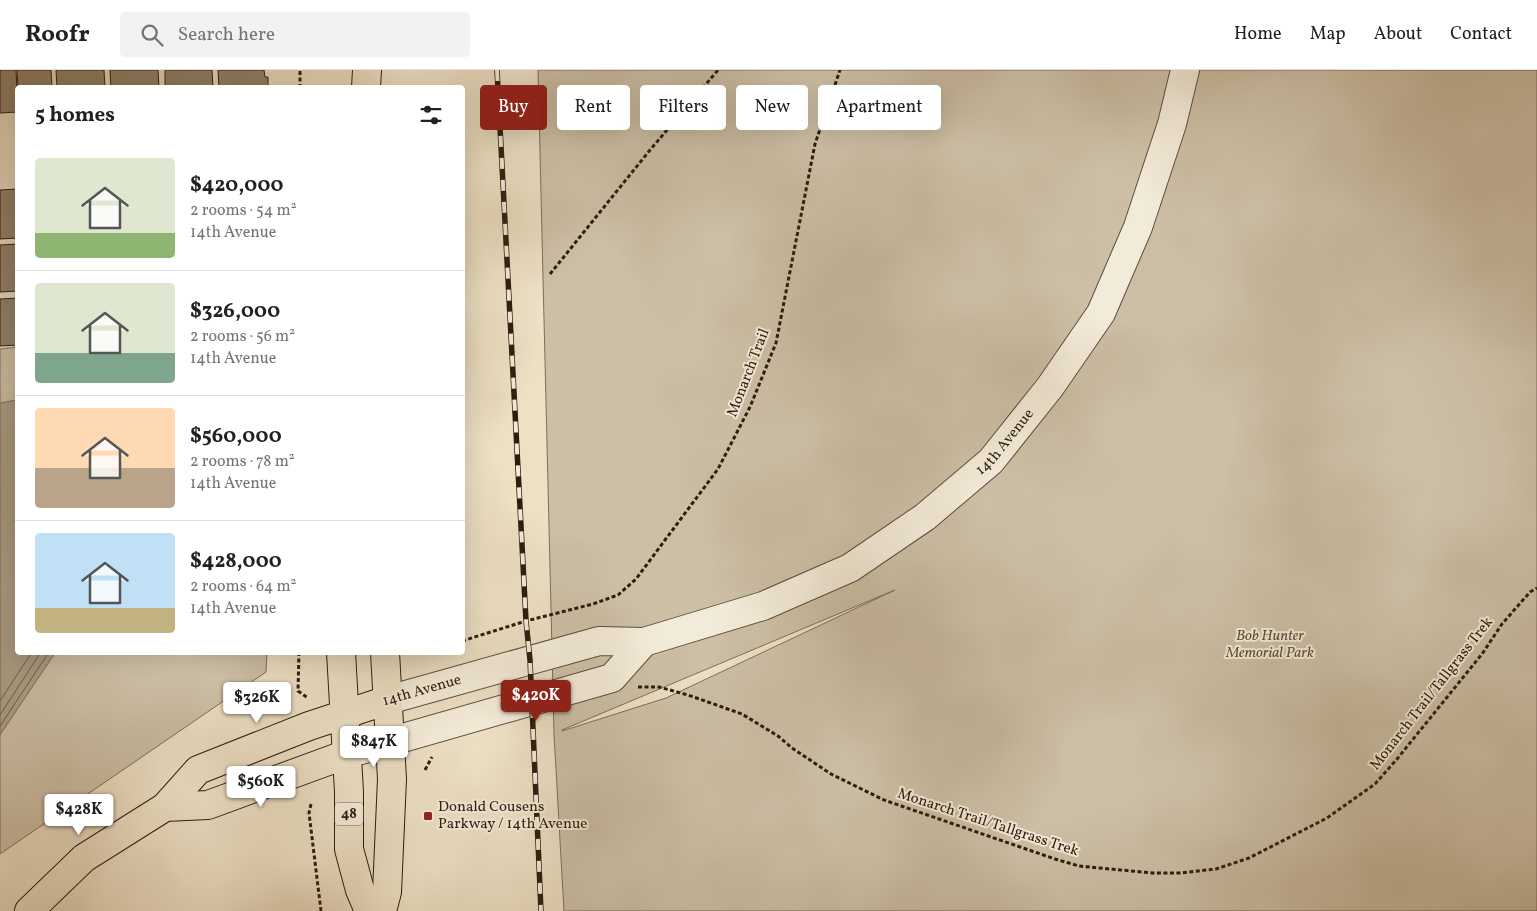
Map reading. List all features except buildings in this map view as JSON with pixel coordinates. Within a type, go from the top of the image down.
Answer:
[{"type":"main road","points":[[366,85],[367,70]]},
{"type":"main road","name":"48","points":[[341,655],[349,792],[349,849],[360,890],[369,911]]},
{"type":"main road","points":[[382,911],[387,892],[392,779],[385,655]]},
{"type":"main road","name":"14th Avenue","points":[[29,911],[84,858],[164,807],[198,770],[309,726],[388,700]]},
{"type":"main road","name":"14th Avenue","points":[[164,807],[208,805],[347,754]]},
{"type":"street","name":"14th Avenue","points":[[388,700],[599,640],[644,642],[763,606],[850,568],[925,517],[991,461],[1050,388],[1101,313],[1138,227],[1172,124],[1185,70]]},
{"type":"street","name":"14th Avenue","points":[[347,754],[612,678],[644,642]]},
{"type":"path","points":[[300,70],[300,85]]},
{"type":"path","points":[[550,274],[650,150],[718,70]]},
{"type":"path","name":"Monarch Trail","points":[[465,641],[526,621],[593,604],[618,595],[636,579],[718,469],[750,407],[776,343],[815,144],[840,70]]},
{"type":"path","name":"Monarch Trail/Tallgrass Trek","points":[[635,687],[659,687],[742,714],[778,736],[792,748],[832,774],[884,800],[1055,859],[1086,866],[1152,873],[1181,873],[1216,869],[1249,858],[1327,818],[1375,784],[1482,654],[1502,624],[1530,592],[1537,588]]},
{"type":"path","points":[[299,655],[298,691],[308,698]]},
{"type":"path","points":[[311,804],[309,813],[321,911]]},
{"type":"green space","name":"Bob Hunter Memorial Park","points":[[538,70],[1537,70],[1537,911],[564,911],[554,734],[539,130],[547,130],[547,85],[538,85]],"holes":[[[895,590],[666,698],[562,730]]]},
{"type":"green space","points":[[15,347],[15,655],[267,655],[266,672],[0,854],[0,349]]},
{"type":"water","points":[[15,400],[15,655],[54,655],[0,735],[0,403]]},
{"type":"railway","points":[[497,70],[526,621],[530,660],[541,911]]},
{"type":"place","name":"Donald Cousens Parkway / 14th Avenue","points":[[428,816]]}]
